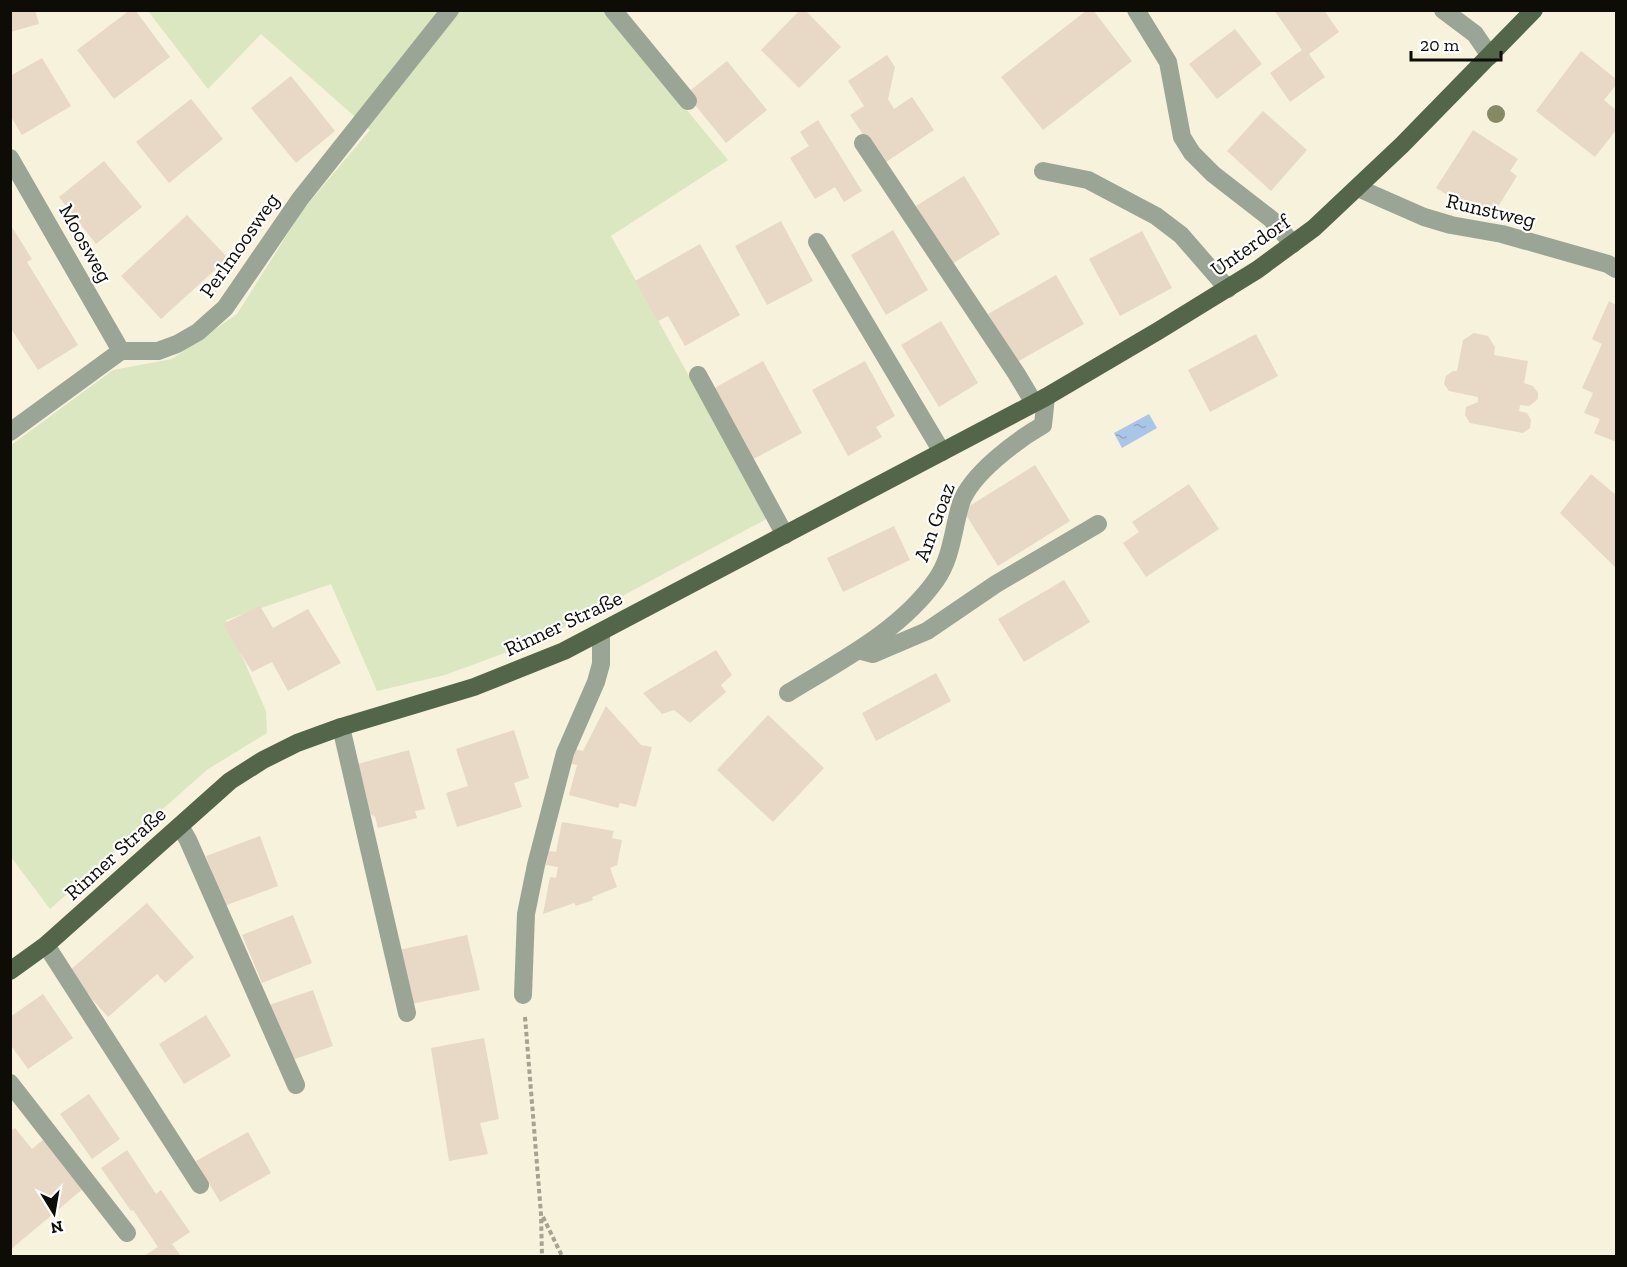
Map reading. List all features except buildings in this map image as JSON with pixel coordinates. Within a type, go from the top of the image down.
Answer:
[{"type":"main road","name":"Unterdorf","points":[[942,452],[1040,400],[1228,289],[1293,244],[1358,188],[1534,10]]},
{"type":"main road","name":"Rinner Straße","points":[[10,971],[46,945],[230,781],[263,760],[297,743],[341,727],[474,687],[564,651],[942,452]]},
{"type":"street","name":"Perlmoosweg","points":[[121,351],[158,351],[177,344],[198,332],[225,308],[300,199],[450,10]]},
{"type":"street","points":[[613,10],[688,101]]},
{"type":"street","points":[[1136,10],[1168,62],[1182,137],[1192,153],[1213,174],[1271,219],[1293,244]]},
{"type":"street","points":[[1443,10],[1475,34],[1490,56]]},
{"type":"street","points":[[863,143],[1016,374],[1040,400]]},
{"type":"street","name":"Moosweg","points":[[10,158],[121,351]]},
{"type":"street","points":[[1043,171],[1088,180],[1156,216],[1181,235],[1228,289]]},
{"type":"street","name":"Runstweg","points":[[1358,188],[1424,217],[1451,225],[1502,234],[1601,262],[1617,269]]},
{"type":"street","points":[[817,242],[942,452]]},
{"type":"street","points":[[10,432],[121,351]]},
{"type":"street","points":[[698,375],[785,535]]},
{"type":"street","name":"Am Goaz","points":[[788,693],[858,650],[912,609],[938,578],[946,560],[966,491],[1021,438],[1043,425],[1040,400]]},
{"type":"street","points":[[858,650],[873,654],[927,631],[996,584],[1098,524]]},
{"type":"street","points":[[523,995],[526,914],[536,865],[565,753],[597,682],[601,664],[601,633]]},
{"type":"street","points":[[341,727],[407,1013]]},
{"type":"street","points":[[180,826],[296,1084]]},
{"type":"street","points":[[46,945],[200,1185]]},
{"type":"street","points":[[10,1083],[127,1233]]},
{"type":"path","points":[[523,995],[541,1214],[542,1257]]},
{"type":"path","points":[[541,1214],[562,1257]]},
{"type":"green space","points":[[148,11],[605,11],[728,160],[611,236],[768,518],[540,640],[445,675],[377,691],[331,584],[226,620],[266,711],[267,733],[208,769],[50,909],[11,857],[10,446],[113,370],[172,359],[237,314],[302,211],[370,130],[261,34],[208,89]]},
{"type":"water","points":[[1149,414],[1157,428],[1122,448],[1114,433]]}]
